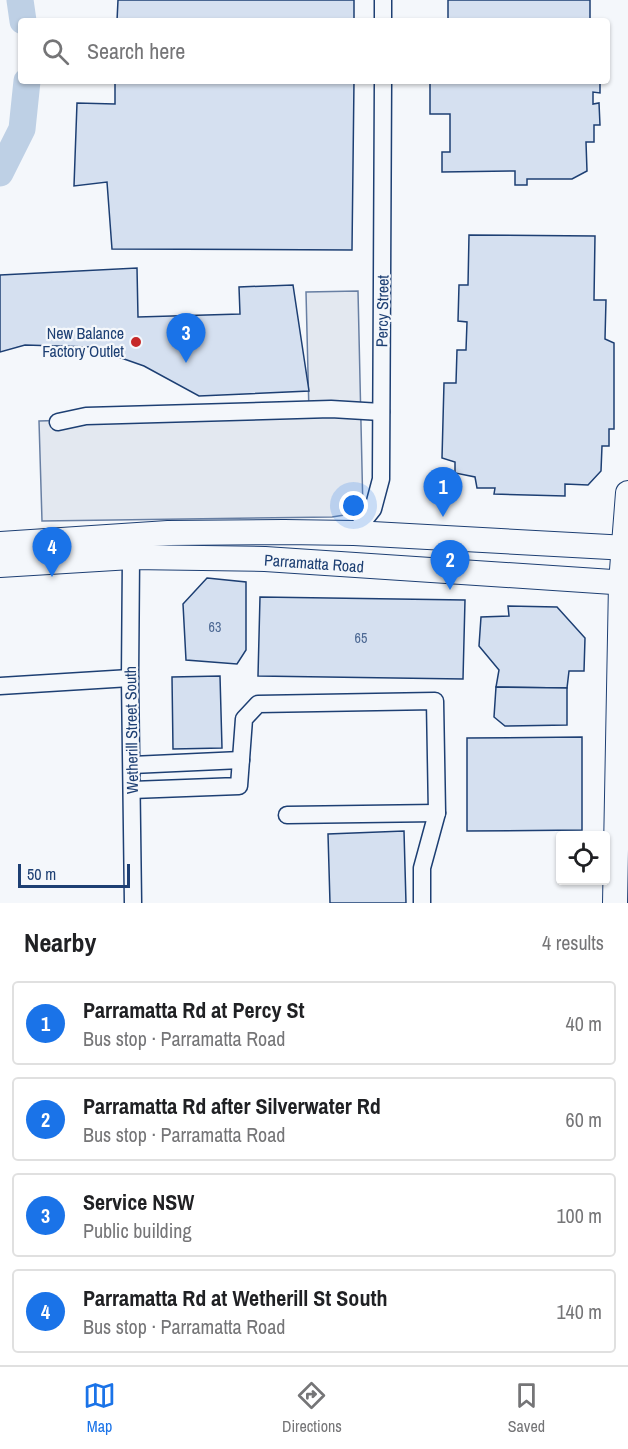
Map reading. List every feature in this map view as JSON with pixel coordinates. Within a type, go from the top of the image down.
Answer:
[{"type":"highway","points":[[615,903],[628,494]]},
{"type":"highway","name":"Parramatta Road","points":[[0,543],[168,533],[354,533],[625,548]]},
{"type":"highway","name":"Parramatta Road","points":[[0,565],[131,557],[265,560],[624,583]]},
{"type":"street","points":[[383,0],[383,18]]},
{"type":"street","name":"Percy Street","points":[[354,533],[372,512],[381,479],[383,84]]},
{"type":"street","points":[[58,422],[86,416],[331,410],[381,412]]},
{"type":"street","name":"Wetherill Street South","points":[[131,557],[133,903]]},
{"type":"street","points":[[0,686],[130,678]]},
{"type":"street","points":[[132,790],[239,786],[244,719],[258,704],[435,700],[437,813],[422,868],[422,903]]},
{"type":"street","points":[[132,765],[240,760]]},
{"type":"street","points":[[288,815],[437,813]]},
{"type":"shaded area","points":[[358,291],[363,512],[332,517],[42,521],[39,421],[309,413],[306,292]]},
{"type":"building","points":[[118,0],[354,0],[354,18],[117,18]]},
{"type":"building","points":[[448,0],[590,0],[590,18],[448,18]]},
{"type":"building","points":[[115,84],[354,84],[352,250],[112,249],[107,182],[74,186],[77,103],[115,104]]},
{"type":"building","points":[[430,84],[600,84],[600,93],[593,92],[593,104],[599,103],[600,125],[594,125],[594,142],[586,142],[587,171],[572,179],[527,179],[527,185],[515,185],[515,171],[442,172],[442,152],[450,152],[450,114],[430,114]]},
{"type":"building","points":[[469,235],[595,236],[594,300],[606,300],[605,339],[614,343],[614,429],[609,429],[609,446],[602,446],[601,471],[588,485],[565,484],[565,496],[494,494],[495,488],[477,488],[475,477],[455,473],[455,462],[442,458],[444,383],[456,383],[457,350],[466,350],[467,322],[458,321],[459,285],[468,285]]},
{"type":"building","points":[[137,268],[138,317],[240,314],[239,287],[293,285],[309,391],[199,396],[144,366],[90,347],[25,345],[0,352],[0,275]]},
{"type":"building","points":[[207,578],[246,582],[246,650],[237,664],[186,660],[183,604]]},
{"type":"building","points":[[260,597],[465,600],[463,679],[258,676]]},
{"type":"building","points":[[508,606],[557,607],[585,638],[584,671],[569,671],[567,688],[496,687],[499,670],[479,646],[481,617],[509,616]]},
{"type":"building","points":[[220,676],[222,748],[173,749],[172,677]]},
{"type":"building","points":[[496,687],[567,688],[567,725],[505,726],[494,717]]},
{"type":"building","points":[[582,737],[582,830],[467,831],[467,738]]},
{"type":"building","points":[[404,831],[406,903],[330,903],[328,834]]},
{"type":"waterway","points":[[20,0],[23,18]]},
{"type":"waterway","points":[[0,173],[22,129],[27,84]]},
{"type":"place","name":"New Balance Factory Outlet","points":[[136,342]]},
{"type":"place","name":"Service NSW","points":[[186,363]]},
{"type":"place","name":"Parramatta Rd at Percy St","points":[[443,517]]},
{"type":"place","name":"Parramatta Rd at Wetherill St South","points":[[52,577]]},
{"type":"place","name":"Parramatta Rd after Silverwater Rd","points":[[450,590]]}]
